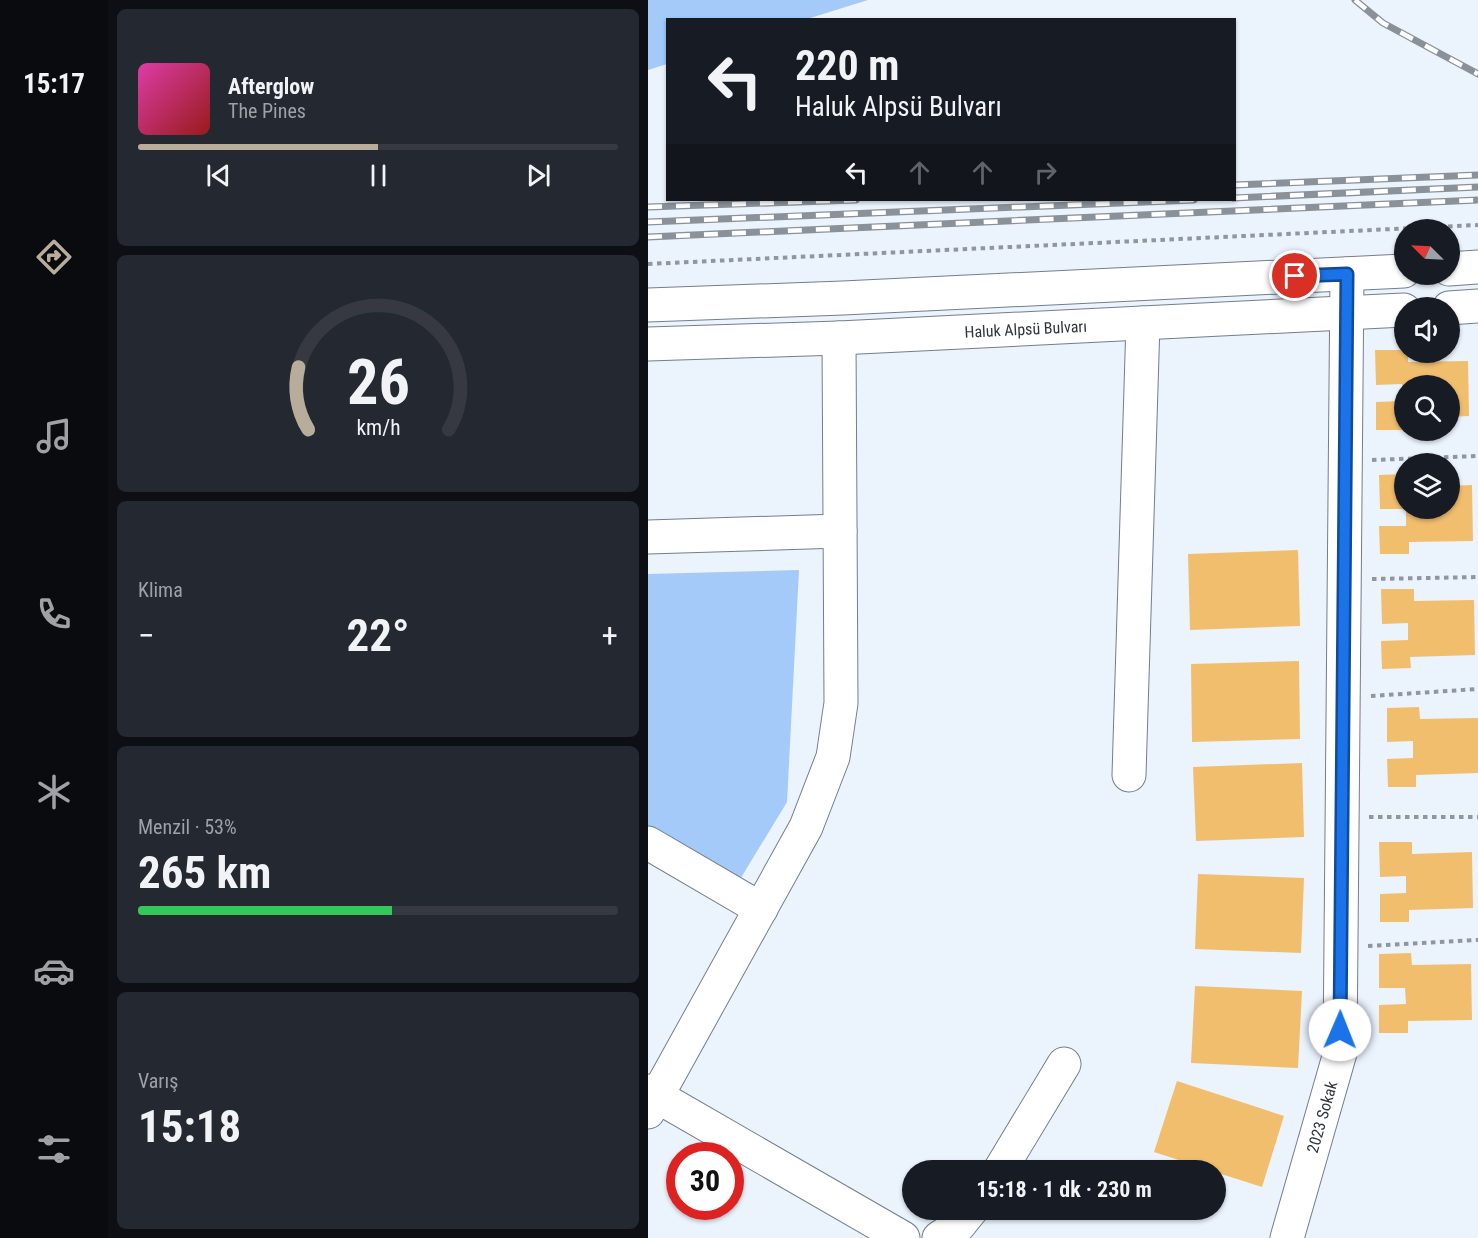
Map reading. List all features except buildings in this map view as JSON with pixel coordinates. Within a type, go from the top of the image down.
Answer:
[{"type":"street","points":[[1460,268],[1478,267]]},
{"type":"street","points":[[648,305],[1394,272]]},
{"type":"street","name":"2023 Sokak","points":[[1287,1238],[1340,1053],[1347,274]]},
{"type":"street","points":[[1460,307],[1478,306]]},
{"type":"street","name":"Haluk Alpsü Bulvarı","points":[[648,344],[839,338],[1394,311]]},
{"type":"street","points":[[1129,775],[1143,323]]},
{"type":"street","points":[[839,338],[841,703],[833,757],[806,827],[651,1100],[903,1238]]},
{"type":"street","points":[[648,537],[840,531]]},
{"type":"street","points":[[648,843],[760,909]]},
{"type":"street","points":[[1006,1160],[1064,1064]]},
{"type":"street","points":[[939,1238],[963,1220]]},
{"type":"path","points":[[648,264],[1478,225]]},
{"type":"path","points":[[1344,461],[1478,456]]},
{"type":"path","points":[[1371,579],[1478,577]]},
{"type":"path","points":[[1371,696],[1478,690]]},
{"type":"path","points":[[1363,817],[1478,817]]},
{"type":"path","points":[[1361,947],[1478,940]]},
{"type":"shaded area","points":[[648,0],[868,0],[810,18],[666,18],[666,64],[648,70]]},
{"type":"shaded area","points":[[799,570],[787,802],[739,881],[648,826],[648,574]]},
{"type":"railway","points":[[1355,0],[1383,23],[1478,74]]},
{"type":"railway","points":[[1236,185],[1478,175]]},
{"type":"railway","points":[[1236,198],[1478,187]]},
{"type":"railway","points":[[648,237],[1478,200]]},
{"type":"railway","points":[[648,207],[826,201]]},
{"type":"railway","points":[[648,222],[1169,201]]},
{"type":"route","points":[[1295,276],[1347,274],[1340,1030]]}]
